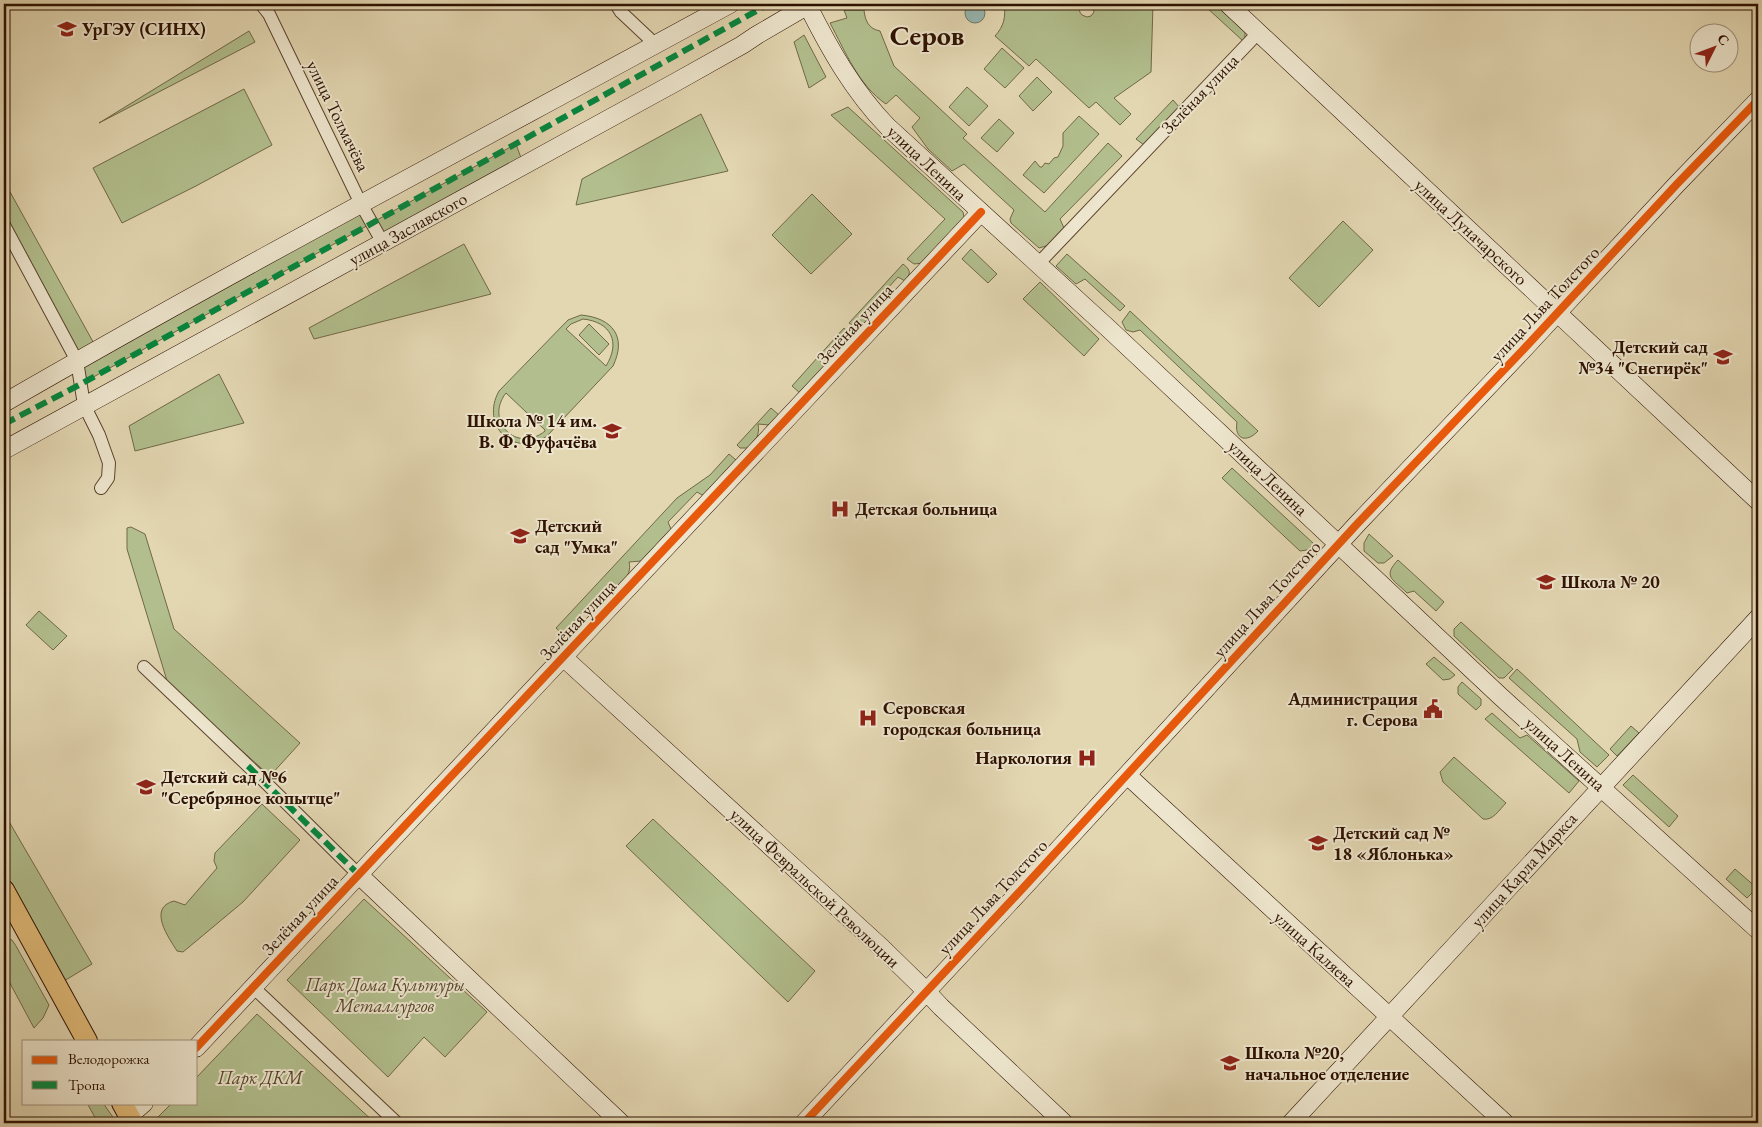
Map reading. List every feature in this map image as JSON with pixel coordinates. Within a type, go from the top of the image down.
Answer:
[{"type":"main road","points":[[4,890],[86,1040]]},
{"type":"street","name":"улица Толмачёва","points":[[261,4],[269,14],[383,243]]},
{"type":"street","points":[[616,4],[621,12],[655,44]]},
{"type":"street","points":[[4,403],[362,204],[730,4]]},
{"type":"street","name":"улица Ленина","points":[[808,4],[842,68],[872,110],[1500,696],[1602,786],[1758,930]]},
{"type":"street","name":"улица Заславского","points":[[4,450],[742,45],[808,4]]},
{"type":"street","name":"улица Луначарского","points":[[1228,4],[1758,501]]},
{"type":"street","name":"Зелёная улица","points":[[1038,264],[1258,33]]},
{"type":"street","name":"улица Льва Толстого","points":[[804,1123],[1127,775],[1338,544],[1758,100]]},
{"type":"street","name":"Зелёная улица","points":[[198,1046],[981,212]]},
{"type":"street","points":[[4,225],[77,361],[84,405],[99,435],[109,463],[108,478],[101,488]]},
{"type":"street","name":"улица Карла Маркса","points":[[1291,1123],[1758,618]]},
{"type":"street","name":"улица Февральской Революции","points":[[563,657],[926,991],[1064,1123]]},
{"type":"street","points":[[144,667],[359,875],[621,1123]]},
{"type":"street","name":"улица Каляева","points":[[1127,775],[1504,1123]]},
{"type":"street","points":[[253,988],[397,1123]]},
{"type":"green space","points":[[1004,4],[1083,4],[1080,12],[1087,17],[1091,16],[1094,12],[1093,6],[1090,4],[1153,4],[1151,72],[1114,98],[1131,114],[1120,125],[1096,102],[1089,108],[1036,59],[1029,66],[995,36],[1004,21]]},
{"type":"green space","points":[[1210,4],[1219,4],[1245,31],[1243,41],[1206,7]]},
{"type":"green space","points":[[844,10],[864,10],[868,24],[880,31],[894,66],[967,134],[963,138],[1045,212],[1108,143],[1122,156],[1060,219],[1064,228],[1046,246],[1039,248],[1011,223],[1010,219],[1014,210],[964,164],[952,171],[928,149],[912,127],[920,118],[896,95],[886,104],[868,88],[847,56],[830,23],[847,18]]},
{"type":"green space","points":[[249,31],[255,42],[99,123]]},
{"type":"green space","points":[[804,35],[826,77],[809,88],[794,42]]},
{"type":"green space","points":[[1002,48],[1024,68],[1005,88],[984,69]]},
{"type":"green space","points":[[1037,77],[1052,92],[1033,111],[1019,96]]},
{"type":"green space","points":[[967,87],[988,106],[969,126],[949,107]]},
{"type":"green space","points":[[244,89],[272,145],[122,223],[93,168]]},
{"type":"green space","points":[[1173,100],[1180,108],[1144,145],[1136,139]]},
{"type":"green space","points":[[848,107],[963,212],[962,222],[923,263],[914,264],[907,259],[945,219],[831,115]]},
{"type":"green space","points":[[701,114],[728,171],[576,205],[582,179]]},
{"type":"green space","points":[[1079,116],[1099,134],[1044,193],[1023,175],[1035,161],[1042,167],[1045,163],[1049,164],[1054,158],[1058,157],[1063,146],[1063,133]]},
{"type":"green space","points":[[999,119],[1014,133],[997,152],[981,138]]},
{"type":"green space","points":[[516,144],[521,158],[388,232],[383,231],[375,221]]},
{"type":"green space","points":[[4,181],[97,349],[361,204],[372,223],[88,380],[4,225]]},
{"type":"green space","points":[[812,194],[852,234],[811,274],[772,235]]},
{"type":"green space","points":[[1343,221],[1373,250],[1319,307],[1289,278]]},
{"type":"green space","points":[[464,244],[491,294],[314,339],[309,328]]},
{"type":"green space","points":[[971,249],[997,274],[988,283],[962,259]]},
{"type":"green space","points":[[1067,254],[1125,306],[1120,311],[1085,279],[1076,284],[1056,266]]},
{"type":"green space","points":[[903,264],[909,270],[907,279],[905,281],[898,277],[876,301],[881,307],[863,327],[857,328],[849,323]]},
{"type":"green space","points":[[1040,282],[1099,339],[1084,356],[1023,299]]},
{"type":"green space","points":[[1130,311],[1258,431],[1250,437],[1242,438],[1239,436],[1237,433],[1237,422],[1140,330],[1133,332],[1126,330],[1122,322]]},
{"type":"green space","points":[[581,315],[601,320],[609,325],[617,338],[618,346],[613,366],[547,436],[534,442],[522,443],[512,441],[503,435],[497,426],[494,416],[494,404],[499,391],[568,320]],"holes":[[[583,319],[601,324],[611,335],[613,349],[606,366],[566,329],[571,324]],[[506,393],[545,430],[545,431],[534,437],[524,439],[507,431],[501,423],[499,414],[500,404]]]},
{"type":"green space","points":[[589,324],[609,344],[599,355],[579,335]]},
{"type":"green space","points":[[844,328],[849,334],[849,339],[845,344],[839,340],[820,360],[824,367],[800,393],[792,386]]},
{"type":"green space","points":[[219,374],[244,423],[135,451],[129,426]]},
{"type":"green space","points":[[771,408],[779,415],[769,425],[758,424],[758,434],[754,443],[749,448],[740,448],[737,445]]},
{"type":"green space","points":[[729,454],[736,460],[705,494],[702,495],[697,492],[668,522],[671,529],[641,561],[629,562],[629,573],[620,586],[608,598],[600,594],[568,628],[571,634],[569,640],[556,628],[677,498],[710,475]]},
{"type":"green space","points":[[1232,468],[1314,544],[1307,550],[1300,551],[1222,478]]},
{"type":"green space","points":[[131,527],[145,534],[174,629],[300,743],[270,776],[168,684],[127,549],[127,528]]},
{"type":"green space","points":[[1369,534],[1393,556],[1384,563],[1378,563],[1364,551],[1364,543]]},
{"type":"green space","points":[[1398,560],[1444,602],[1436,611],[1414,591],[1407,593],[1391,578],[1391,570]]},
{"type":"green space","points":[[39,611],[67,636],[53,650],[26,625]]},
{"type":"green space","points":[[1461,622],[1513,669],[1504,678],[1499,678],[1454,636],[1454,629]]},
{"type":"green space","points":[[1434,657],[1455,675],[1450,679],[1443,680],[1426,664]]},
{"type":"green space","points":[[1517,669],[1609,755],[1597,767],[1580,752],[1577,739],[1509,678]]},
{"type":"green space","points":[[1462,682],[1481,699],[1481,705],[1476,710],[1458,694],[1458,687]]},
{"type":"green space","points":[[1492,713],[1520,738],[1527,735],[1579,781],[1569,793],[1485,719]]},
{"type":"green space","points":[[1631,726],[1639,733],[1617,756],[1610,749]]},
{"type":"green space","points":[[1454,757],[1506,803],[1493,817],[1483,819],[1443,782],[1440,772]]},
{"type":"green space","points":[[1633,775],[1678,816],[1669,827],[1623,785]]},
{"type":"green space","points":[[262,804],[300,840],[243,902],[183,952],[177,951],[162,924],[162,910],[166,905],[174,901],[185,905],[217,868],[214,861],[215,853]]},
{"type":"green space","points":[[4,813],[92,964],[64,981],[4,876]]},
{"type":"green space","points":[[653,819],[815,971],[788,1002],[626,846]]},
{"type":"green space","points":[[1735,869],[1757,888],[1747,898],[1726,879]]},
{"type":"green space","name":"Парк Дома Культуры Металлургов","points":[[364,899],[487,1012],[445,1057],[424,1037],[388,1077],[287,980]]},
{"type":"green space","points":[[6,938],[12,940],[16,946],[49,1005],[43,1018],[34,1028],[4,972],[4,940]]},
{"type":"green space","name":"Парк ДКМ","points":[[257,1014],[375,1123],[160,1123],[157,1118],[171,1104],[198,1104],[198,1076]]},
{"type":"green space","points":[[88,1104],[104,1104],[117,1123],[98,1123]]},
{"type":"water","points":[[975,3],[982,6],[985,13],[982,20],[975,23],[968,20],[965,13],[968,6]]},
{"type":"marked path","points":[[4,424],[81,384],[769,4]]},
{"type":"marked path","points":[[248,766],[359,875]]},
{"type":"cycle path","points":[[804,1123],[1024,887],[1358,523],[1758,100]]},
{"type":"cycle path","points":[[198,1046],[981,212]]},
{"type":"place","name":"УрГЭУ (СИНХ)","points":[[67,29]]},
{"type":"place","name":"Детский сад №34 \"Снегирёк\"","points":[[1723,357]]},
{"type":"place","name":"Школа № 14 им. В. Ф. Фуфачёва","points":[[612,431]]},
{"type":"place","name":"Детская больница","points":[[840,509]]},
{"type":"place","name":"Детский сад \"Умка\"","points":[[520,536]]},
{"type":"place","name":"Школа № 20","points":[[1546,582]]},
{"type":"place","name":"Администрация г. Серова","points":[[1433,709]]},
{"type":"place","name":"Серовская городская больница","points":[[868,718]]},
{"type":"place","name":"Наркология","points":[[1087,758]]},
{"type":"place","name":"Детский сад №6 \"Серебряное копытце\"","points":[[146,787]]},
{"type":"place","name":"Детский сад № 18 «Яблонька»","points":[[1318,843]]},
{"type":"place","name":"Школа №20, начальное отделение","points":[[1230,1063]]},
{"type":"district","name":"Серов","points":[[927,35]]}]
